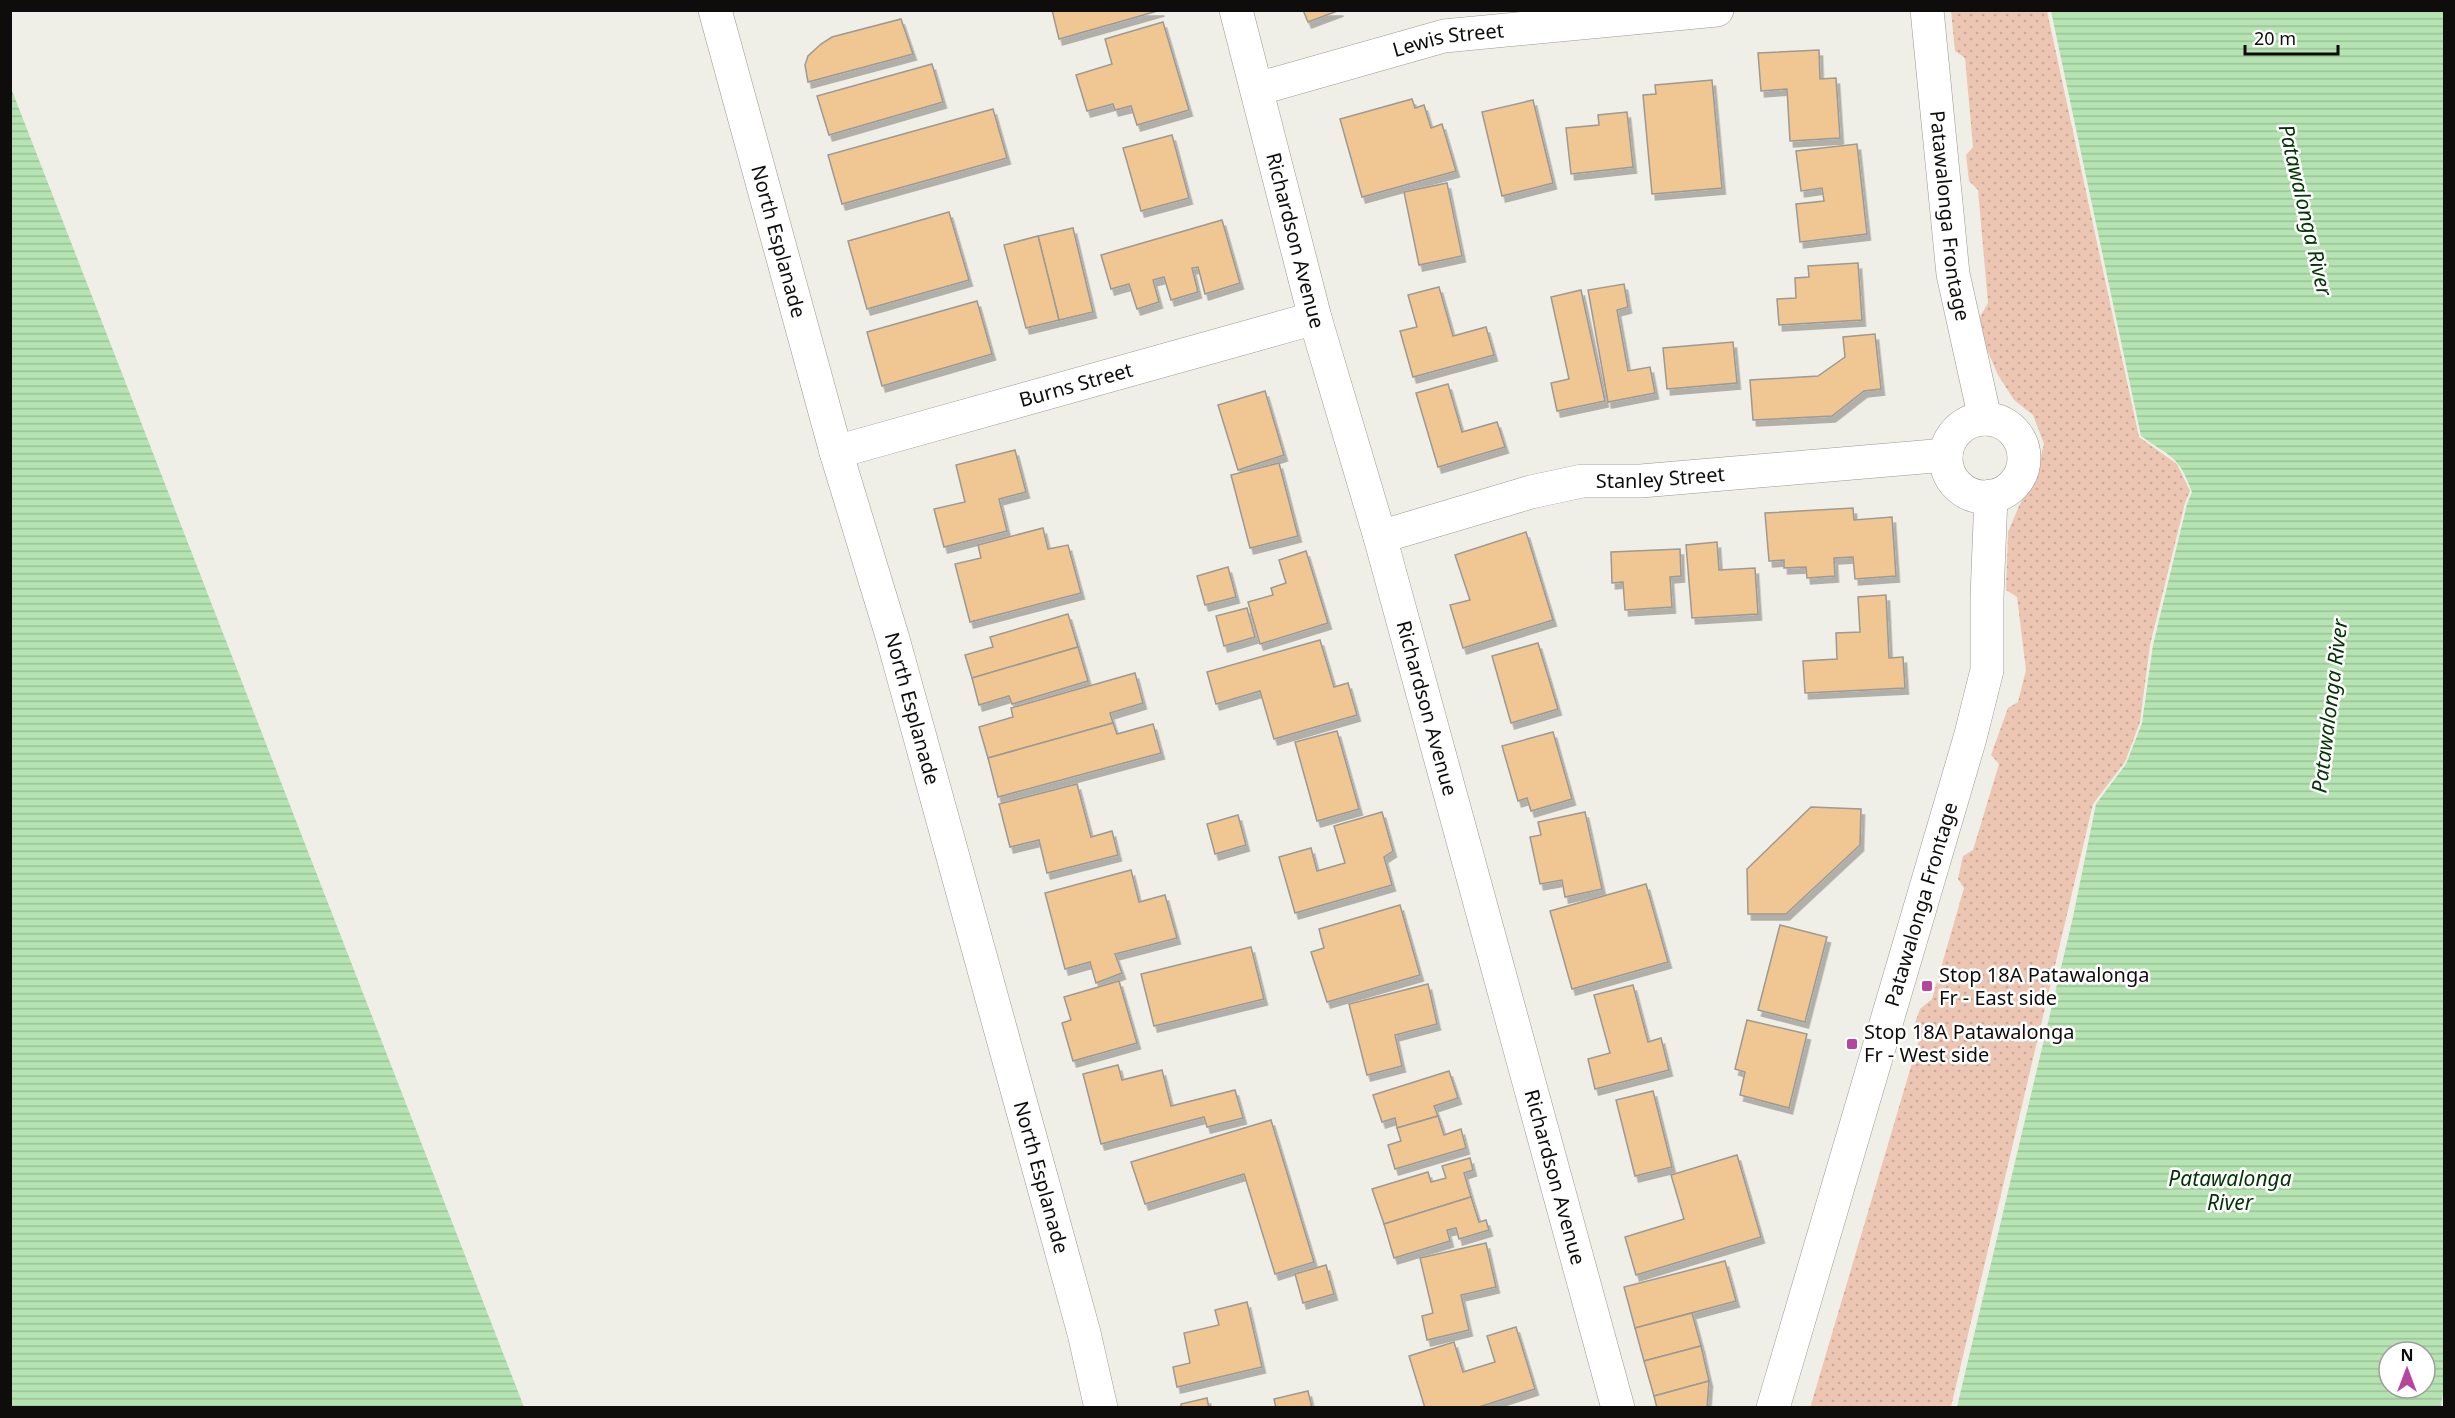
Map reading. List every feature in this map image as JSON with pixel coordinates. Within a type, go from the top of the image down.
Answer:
[{"type":"street","name":"North Esplanade","points":[[715,10],[836,452],[893,639],[1084,1333],[1101,1407]]},
{"type":"street","name":"Richardson Avenue","points":[[1236,10],[1315,318],[1380,537],[1618,1407]]},
{"type":"street","name":"Lewis Street","points":[[1257,89],[1444,36],[1718,10]]},
{"type":"street","name":"Patawalonga Frontage","points":[[1927,10],[1953,274],[1985,419]]},
{"type":"street","name":"Burns Street","points":[[836,452],[1315,318]]},
{"type":"street","points":[[1974,420],[1996,420],[2016,433],[2022,443],[2024,466],[2012,486],[1991,496],[1980,496],[1959,487],[1947,466],[1946,455],[1949,443],[1963,425],[1974,420]]},
{"type":"street","name":"Stanley Street","points":[[1380,537],[1531,492],[1582,482],[1641,482],[1946,455]]},
{"type":"street","name":"Patawalonga Frontage","points":[[1773,1407],[1963,761],[1987,670],[1991,496]]},
{"type":"shaded area","points":[[1951,11],[2047,11],[2139,437],[2177,464],[2190,491],[2185,503],[2150,645],[2140,722],[2125,762],[2093,804],[1951,1407],[1810,1408],[1920,1036],[1914,1026],[1920,1009],[1932,999],[1964,888],[1958,879],[1963,856],[1973,850],[1999,764],[1991,755],[2008,708],[2018,702],[2026,670],[2017,597],[2006,590],[2008,532],[2036,475],[2044,444],[2033,415],[2014,400],[1998,375],[1983,340],[1980,317],[1988,303],[1978,190],[1969,181],[1966,155],[1973,147],[1965,58],[1955,51]]},
{"type":"water","name":"Patawalonga River","points":[[2051,11],[2444,11],[2444,1386],[2441,1407],[1957,1407],[2073,917],[2096,804],[2126,764],[2142,723],[2153,645],[2187,504],[2192,492],[2178,463],[2141,436]]},
{"type":"water","points":[[11,88],[524,1407],[11,1407]]},
{"type":"building","points":[[1052,10],[1161,10],[1059,39]]},
{"type":"building","points":[[1303,10],[1340,10],[1308,22]]},
{"type":"building","points":[[901,19],[913,54],[808,82],[805,65],[808,56],[821,44],[832,37]]},
{"type":"building","points":[[1163,22],[1189,110],[1137,125],[1131,106],[1115,110],[1113,104],[1087,111],[1076,75],[1112,64],[1105,39]]},
{"type":"building","points":[[1819,50],[1820,79],[1836,78],[1840,138],[1790,141],[1787,89],[1761,91],[1758,53]]},
{"type":"building","points":[[932,64],[943,102],[829,135],[817,96]]},
{"type":"building","points":[[1712,80],[1722,188],[1652,194],[1643,95],[1656,94],[1655,85]]},
{"type":"building","points":[[1412,99],[1415,108],[1424,105],[1431,128],[1442,124],[1456,171],[1362,197],[1340,119]]},
{"type":"building","points":[[1533,100],[1553,183],[1502,196],[1482,112]]},
{"type":"building","points":[[993,109],[1007,158],[842,204],[828,155]]},
{"type":"building","points":[[1627,112],[1633,167],[1571,174],[1566,128],[1599,125],[1598,115]]},
{"type":"building","points":[[1172,135],[1189,198],[1141,211],[1123,148]]},
{"type":"building","points":[[1857,144],[1867,234],[1800,242],[1796,204],[1824,201],[1822,188],[1801,191],[1796,151]]},
{"type":"building","points":[[1447,183],[1462,256],[1419,265],[1404,192]]},
{"type":"building","points":[[949,212],[969,280],[867,309],[848,241]]},
{"type":"building","points":[[1222,220],[1240,283],[1205,294],[1198,267],[1192,268],[1198,292],[1171,300],[1164,277],[1153,280],[1159,302],[1137,309],[1129,284],[1111,289],[1101,255]]},
{"type":"building","points":[[1073,228],[1093,312],[1059,320],[1038,236]]},
{"type":"building","points":[[1038,236],[1059,320],[1026,328],[1004,245]]},
{"type":"building","points":[[1858,263],[1862,320],[1779,325],[1777,299],[1796,298],[1795,278],[1809,277],[1808,266]]},
{"type":"building","points":[[1624,284],[1628,307],[1617,310],[1628,371],[1650,367],[1655,393],[1608,402],[1588,290]]},
{"type":"building","points":[[1439,287],[1453,336],[1486,327],[1494,355],[1413,377],[1400,331],[1417,327],[1408,295]]},
{"type":"building","points":[[1581,290],[1605,401],[1557,411],[1551,383],[1569,379],[1551,297]]},
{"type":"building","points":[[977,301],[992,354],[882,386],[867,332]]},
{"type":"building","points":[[1875,334],[1881,389],[1864,391],[1832,416],[1753,420],[1750,380],[1818,376],[1845,357],[1843,337]]},
{"type":"building","points":[[1733,342],[1737,383],[1667,389],[1663,348]]},
{"type":"building","points":[[1448,384],[1462,432],[1497,422],[1505,447],[1438,467],[1416,393]]},
{"type":"building","points":[[1265,391],[1284,455],[1238,470],[1218,405]]},
{"type":"building","points":[[1015,450],[1026,492],[999,499],[1007,531],[944,547],[934,509],[965,502],[956,465]]},
{"type":"building","points":[[1279,463],[1298,536],[1250,548],[1231,475]]},
{"type":"building","points":[[1853,508],[1854,520],[1892,517],[1896,576],[1855,579],[1853,557],[1834,558],[1835,576],[1807,578],[1806,567],[1784,568],[1784,560],[1769,561],[1765,513]]},
{"type":"building","points":[[1043,528],[1048,549],[1068,545],[1081,593],[970,622],[955,564],[981,558],[978,545]]},
{"type":"building","points":[[1526,532],[1553,620],[1463,648],[1450,605],[1470,600],[1455,555]]},
{"type":"building","points":[[1717,542],[1719,570],[1755,568],[1758,614],[1692,618],[1686,545]]},
{"type":"building","points":[[1680,549],[1681,576],[1670,577],[1672,607],[1625,610],[1623,582],[1612,583],[1611,552]]},
{"type":"building","points":[[1306,551],[1328,623],[1260,644],[1248,602],[1273,595],[1271,588],[1286,583],[1279,560]]},
{"type":"building","points":[[1228,567],[1236,597],[1205,605],[1197,576]]},
{"type":"building","points":[[1886,595],[1889,658],[1903,657],[1905,688],[1805,693],[1803,661],[1837,659],[1836,633],[1860,632],[1858,597]]},
{"type":"building","points":[[1247,608],[1255,637],[1224,646],[1216,616]]},
{"type":"building","points":[[1068,614],[1078,647],[972,678],[965,655],[993,647],[990,637]]},
{"type":"building","points":[[1320,640],[1334,687],[1348,683],[1357,715],[1274,739],[1260,691],[1216,704],[1207,672]]},
{"type":"building","points":[[1538,643],[1558,709],[1511,723],[1492,656]]},
{"type":"building","points":[[1078,647],[1088,681],[1012,704],[1009,696],[979,705],[972,678]]},
{"type":"building","points":[[1135,673],[1143,703],[1110,713],[1113,723],[988,758],[979,727],[1013,717],[1011,708]]},
{"type":"building","points":[[1113,723],[1117,734],[1153,724],[1161,753],[998,797],[988,758]]},
{"type":"building","points":[[1337,731],[1359,809],[1317,821],[1295,742]]},
{"type":"building","points":[[1553,732],[1572,799],[1531,811],[1527,798],[1518,801],[1502,746]]},
{"type":"building","points":[[1077,784],[1091,837],[1112,831],[1118,855],[1047,873],[1039,840],[1010,847],[999,804]]},
{"type":"building","points":[[1811,807],[1861,809],[1860,845],[1786,914],[1748,914],[1747,869]]},
{"type":"building","points":[[1382,812],[1393,851],[1384,857],[1392,885],[1295,913],[1279,857],[1311,848],[1317,871],[1345,863],[1334,826]]},
{"type":"building","points":[[1585,812],[1602,889],[1565,897],[1562,880],[1540,884],[1530,837],[1541,835],[1538,822]]},
{"type":"building","points":[[1238,815],[1246,845],[1215,854],[1207,824]]},
{"type":"building","points":[[1131,870],[1139,902],[1165,895],[1177,938],[1115,954],[1122,973],[1096,983],[1090,962],[1065,969],[1045,893]]},
{"type":"building","points":[[1646,884],[1668,962],[1572,989],[1550,911]]},
{"type":"building","points":[[1400,905],[1420,975],[1327,1002],[1311,952],[1324,948],[1319,929]]},
{"type":"building","points":[[1780,925],[1827,937],[1805,1022],[1758,1010]]},
{"type":"building","points":[[1251,947],[1264,999],[1154,1026],[1141,974]]},
{"type":"building","points":[[1119,981],[1137,1043],[1073,1061],[1062,1023],[1071,1020],[1064,997]]},
{"type":"building","points":[[1428,984],[1437,1024],[1395,1035],[1402,1066],[1367,1075],[1349,1004]]},
{"type":"building","points":[[1633,985],[1648,1042],[1661,1038],[1669,1070],[1595,1089],[1588,1059],[1610,1053],[1594,995]]},
{"type":"building","points":[[1747,1020],[1807,1034],[1789,1108],[1740,1095],[1745,1072],[1735,1069]]},
{"type":"building","points":[[1118,1065],[1122,1080],[1162,1070],[1171,1106],[1235,1090],[1243,1118],[1207,1127],[1204,1117],[1101,1144],[1083,1074]]},
{"type":"building","points":[[1449,1071],[1458,1098],[1434,1106],[1438,1116],[1397,1128],[1395,1118],[1382,1122],[1373,1095]]},
{"type":"building","points":[[1653,1091],[1672,1167],[1635,1176],[1616,1100]]},
{"type":"building","points":[[1438,1116],[1444,1135],[1461,1129],[1466,1148],[1395,1169],[1388,1145],[1401,1141],[1397,1128]]},
{"type":"building","points":[[1271,1120],[1314,1262],[1275,1274],[1244,1174],[1145,1204],[1131,1162]]},
{"type":"building","points":[[1737,1155],[1761,1237],[1636,1275],[1625,1237],[1684,1219],[1671,1175]]},
{"type":"building","points":[[1470,1158],[1473,1170],[1464,1173],[1471,1197],[1384,1224],[1372,1189],[1428,1172],[1431,1182],[1446,1178],[1442,1166]]},
{"type":"building","points":[[1471,1197],[1479,1222],[1486,1220],[1489,1230],[1459,1239],[1456,1228],[1447,1230],[1450,1241],[1394,1258],[1384,1224]]},
{"type":"building","points":[[1486,1243],[1496,1287],[1461,1295],[1469,1330],[1427,1340],[1422,1316],[1433,1313],[1420,1258]]},
{"type":"building","points":[[1725,1261],[1736,1301],[1635,1328],[1624,1287]]},
{"type":"building","points":[[1326,1265],[1334,1294],[1303,1303],[1295,1274]]},
{"type":"building","points":[[1247,1302],[1262,1367],[1177,1387],[1173,1367],[1190,1363],[1184,1333],[1219,1325],[1215,1310]]},
{"type":"building","points":[[1692,1313],[1701,1346],[1644,1361],[1635,1328]]},
{"type":"building","points":[[1516,1327],[1535,1389],[1476,1408],[1425,1408],[1409,1356],[1454,1342],[1463,1372],[1495,1362],[1487,1336]]},
{"type":"building","points":[[1701,1346],[1709,1381],[1654,1396],[1644,1361]]},
{"type":"building","points":[[1709,1381],[1707,1408],[1657,1408],[1654,1396]]},
{"type":"building","points":[[1308,1391],[1312,1408],[1276,1408],[1274,1399]]},
{"type":"building","points":[[1207,1398],[1209,1408],[1181,1408],[1181,1404]]},
{"type":"place","name":"Stop 18A Patawalonga Fr - East side","points":[[1927,986]]},
{"type":"place","name":"Stop 18A Patawalonga Fr - West side","points":[[1852,1044]]}]
